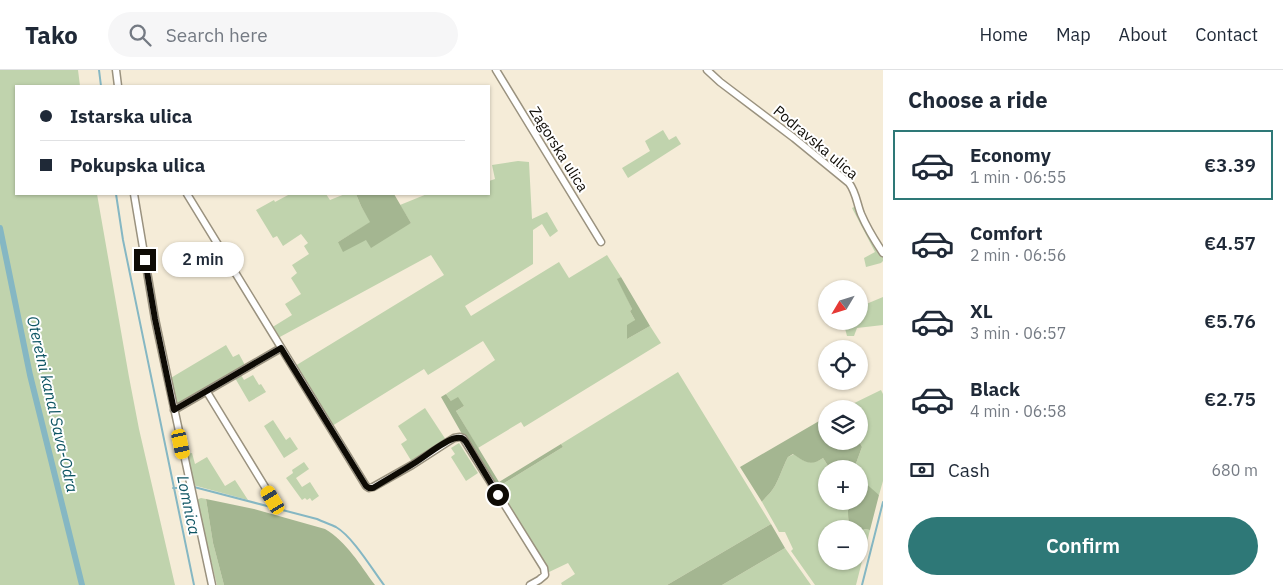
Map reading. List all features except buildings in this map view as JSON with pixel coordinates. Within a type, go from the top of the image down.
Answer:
[{"type":"street","points":[[116,70],[118,85]]},
{"type":"street","name":"Zagorska ulica","points":[[496,70],[601,242]]},
{"type":"street","name":"Podravska ulica","points":[[706,70],[849,183],[869,231],[883,253]]},
{"type":"street","points":[[134,195],[155,319],[212,585]]},
{"type":"street","points":[[188,195],[363,483],[369,488],[373,488],[454,438],[463,438],[544,568],[545,575],[530,585]]},
{"type":"street","points":[[174,410],[281,348]]},
{"type":"street","points":[[207,392],[273,500]]},
{"type":"green space","points":[[0,70],[78,70],[80,85],[15,85],[15,195],[97,195],[139,429],[175,585],[0,585]]},
{"type":"green space","points":[[663,130],[669,140],[676,136],[681,144],[628,178],[622,168],[650,151],[645,141]]},
{"type":"green space","points":[[518,161],[529,162],[532,219],[547,212],[558,231],[550,237],[542,224],[533,230],[533,264],[465,306],[471,316],[559,262],[569,278],[607,255],[621,277],[618,279],[635,320],[627,339],[650,326],[661,343],[524,427],[521,422],[478,448],[456,411],[464,406],[451,401],[446,394],[495,360],[483,341],[428,375],[424,369],[332,426],[295,366],[444,275],[431,255],[278,338],[271,328],[292,315],[285,304],[301,294],[291,278],[297,273],[292,265],[309,254],[304,246],[308,243],[301,234],[283,246],[277,236],[273,238],[256,210],[288,195],[327,195],[330,200],[342,195],[356,195],[371,222],[338,242],[366,240],[411,223],[400,205],[425,195],[490,195],[490,181],[495,179],[492,165]]},
{"type":"green space","points":[[356,195],[395,195],[411,223],[371,248],[366,240],[343,252],[338,242],[370,222]]},
{"type":"green space","points":[[856,206],[883,256],[881,263],[866,267],[864,258],[875,252],[852,208]]},
{"type":"green space","points":[[621,277],[650,326],[627,339],[627,325],[635,320],[630,311],[632,309],[617,279]]},
{"type":"green space","points":[[883,297],[883,325],[868,327],[868,303]]},
{"type":"green space","points":[[845,330],[856,330],[854,336],[847,336]]},
{"type":"green space","points":[[226,345],[233,357],[239,354],[246,367],[180,404],[177,403],[169,379]]},
{"type":"green space","points":[[678,372],[771,524],[667,585],[562,585],[561,583],[575,574],[568,563],[547,573],[496,488],[563,447],[561,444]]},
{"type":"green space","points":[[241,375],[244,380],[253,375],[266,392],[249,402],[235,378]]},
{"type":"green space","points":[[881,390],[883,394],[883,481],[879,495],[868,486],[868,460],[857,460],[861,450],[868,450],[868,400],[860,400]]},
{"type":"green space","points":[[446,394],[451,401],[458,397],[464,406],[456,411],[499,482],[561,444],[563,447],[496,488],[441,397]]},
{"type":"green space","points":[[425,408],[446,440],[412,462],[401,444],[407,440],[398,426]]},
{"type":"green space","points":[[273,420],[286,440],[290,437],[298,449],[284,458],[264,426]]},
{"type":"green space","points":[[818,422],[818,450],[861,450],[857,460],[824,460],[823,458],[811,463],[793,454],[788,457],[775,485],[762,502],[740,467]]},
{"type":"green space","points":[[459,443],[478,473],[466,481],[451,457],[455,454],[451,448]]},
{"type":"green space","points":[[192,453],[195,464],[207,457],[225,486],[235,480],[248,500],[193,485],[186,454]]},
{"type":"green space","points":[[794,454],[808,462],[818,460],[818,510],[848,510],[849,520],[818,520],[818,570],[860,570],[856,585],[815,585],[791,551],[793,549],[785,532],[779,532],[762,502],[775,485],[788,457]]},
{"type":"green space","points":[[304,462],[309,469],[296,478],[302,487],[310,482],[319,496],[312,501],[310,498],[302,500],[286,478],[293,473],[292,470]]},
{"type":"green space","points":[[868,485],[879,495],[870,530],[868,530],[868,520],[848,520],[848,510],[868,510]]},
{"type":"green space","points":[[206,499],[213,543],[224,585],[217,585],[196,500]]},
{"type":"green space","points":[[206,499],[254,509],[325,529],[347,547],[375,585],[224,585],[213,543]]},
{"type":"green space","points":[[771,524],[785,548],[722,585],[667,585]]},
{"type":"green space","points":[[785,548],[811,585],[722,585]]},
{"type":"waterway","name":"Lomnica","points":[[99,70],[101,85]]},
{"type":"waterway","name":"Lomnica","points":[[116,195],[123,240],[194,585]]},
{"type":"waterway","name":"Oteretni kanal Sava-Odra","points":[[0,228],[30,375],[82,585]]},
{"type":"waterway","points":[[194,487],[317,519],[336,527],[349,538],[384,585]]},
{"type":"waterway","points":[[173,488],[186,488]]},
{"type":"waterway","points":[[862,585],[883,502]]},
{"type":"route","points":[[145,260],[174,410],[281,348],[366,486],[373,488],[454,438],[460,437],[466,442],[498,495]]}]
